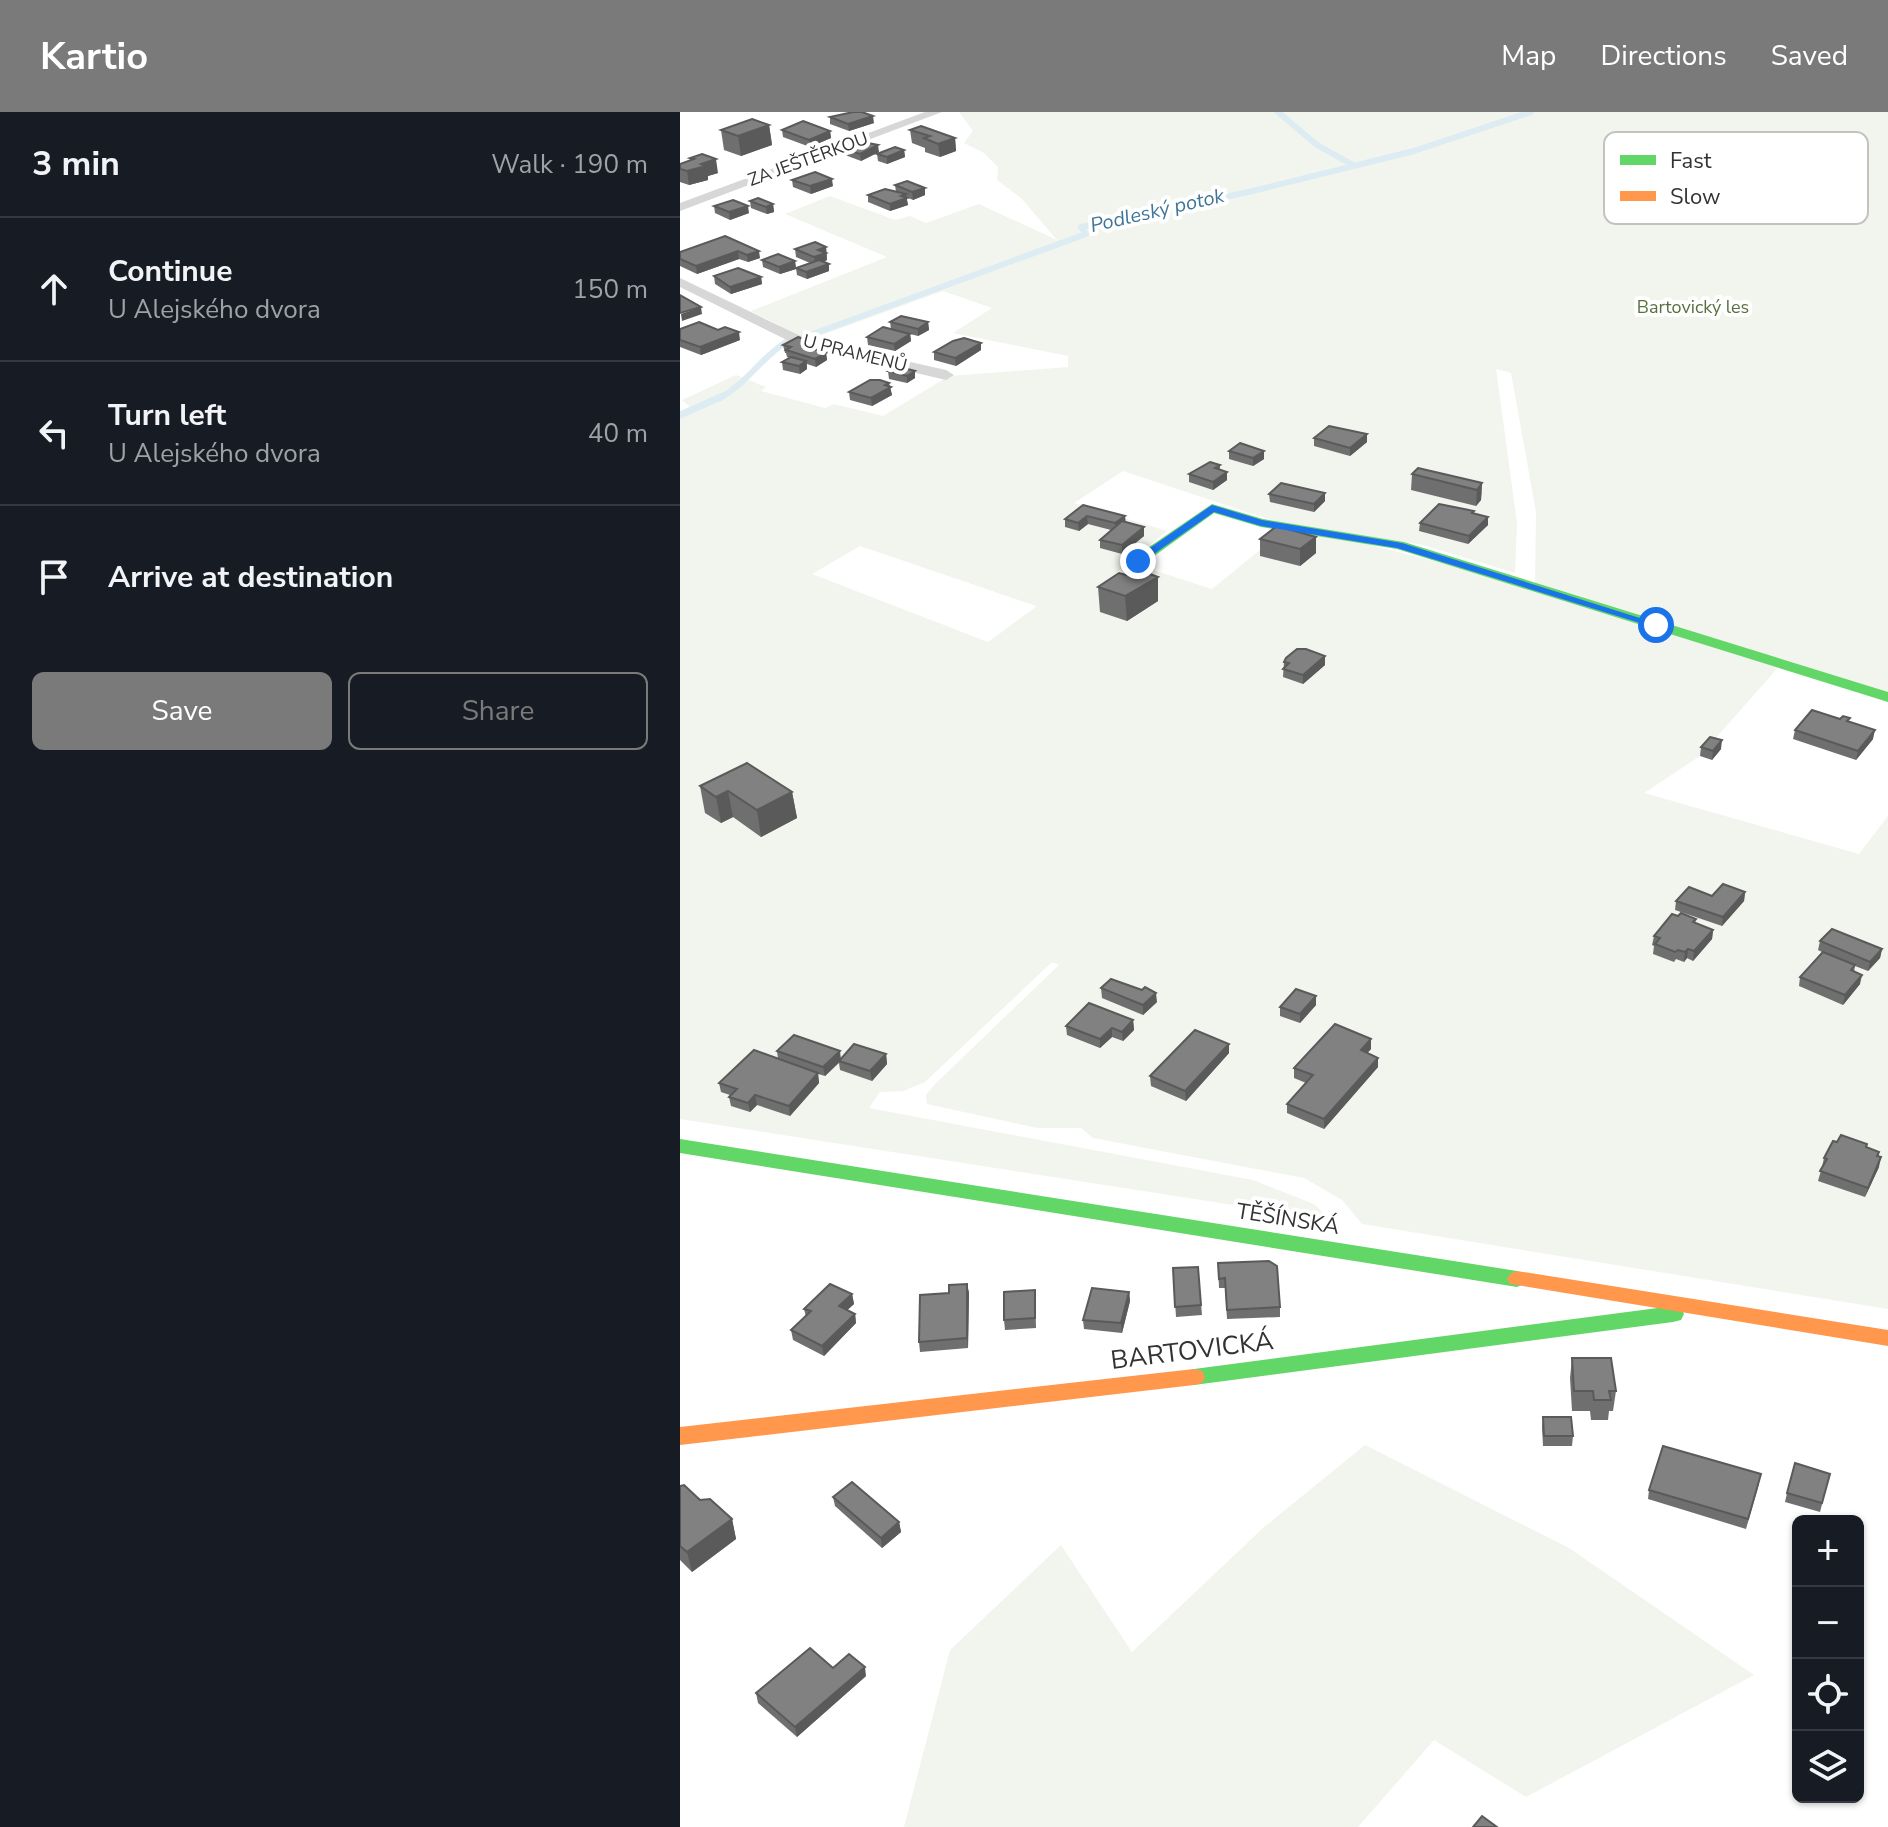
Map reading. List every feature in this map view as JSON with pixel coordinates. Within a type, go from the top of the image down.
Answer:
[{"type":"street","name":"ZA JEŠTĚRKOU","points":[[680,207],[936,112]]},
{"type":"street","name":"U PRAMENŮ","points":[[680,282],[802,342],[946,375]]},
{"type":"street","points":[[1138,561],[1212,508],[1261,523],[1399,545],[1428,553],[1888,697]]},
{"type":"street","name":"TĚŠÍNSKÁ","points":[[680,1146],[1888,1338]]},
{"type":"street","name":"BARTOVICKÁ","points":[[680,1436],[1500,1338],[1709,1308]]},
{"type":"green space","name":"Bartovický les","points":[[959,112],[1888,112],[1888,698],[1781,664],[1700,756],[1644,793],[1859,854],[1888,816],[1888,1309],[1362,1224],[1342,1200],[1304,1178],[1093,1138],[1081,1128],[1037,1128],[927,1104],[926,1095],[935,1084],[1059,965],[1052,962],[925,1082],[903,1091],[880,1092],[869,1108],[1253,1180],[1314,1204],[1330,1220],[680,1119],[680,411],[690,407],[682,400],[736,375],[766,387],[761,391],[825,408],[834,404],[883,416],[949,376],[1068,367],[1068,356],[953,333],[992,308],[943,291],[808,340],[751,311],[887,257],[785,214],[830,196],[895,220],[910,216],[926,223],[979,204],[1057,240],[1021,198],[997,180],[998,167],[984,153],[964,143],[973,131]],"holes":[[[1496,369],[1511,373],[1536,512],[1535,587],[1359,542],[1282,532],[1212,589],[1144,567],[1122,583],[1110,578],[1167,531],[1074,503],[1123,471],[1277,522],[1423,545],[1515,573],[1517,523]],[[860,546],[1036,606],[988,642],[812,574]]]},
{"type":"green space","points":[[1365,1445],[1569,1548],[1754,1675],[1526,1797],[1434,1740],[1358,1827],[904,1827],[950,1650],[1061,1545],[1132,1652],[1263,1528]]},
{"type":"building","points":[[853,112],[873,116],[848,124],[830,117]]},
{"type":"building","points":[[752,119],[769,125],[738,136],[721,130]]},
{"type":"building","points":[[803,121],[830,131],[809,140],[782,130]]},
{"type":"building","points":[[921,126],[955,138],[938,144],[924,138],[930,136],[910,130]]},
{"type":"building","points":[[863,142],[878,145],[860,154],[844,149]]},
{"type":"building","points":[[895,147],[904,150],[887,157],[877,154]]},
{"type":"building","points":[[702,154],[716,159],[701,164],[706,166],[687,171],[680,169],[680,164]]},
{"type":"building","points":[[815,172],[832,179],[810,186],[792,180]]},
{"type":"building","points":[[907,181],[925,188],[912,192],[895,185]]},
{"type":"building","points":[[885,189],[906,194],[901,196],[907,198],[890,204],[868,195]]},
{"type":"building","points":[[758,198],[773,204],[766,207],[750,201]]},
{"type":"building","points":[[733,200],[748,206],[729,212],[714,206]]},
{"type":"building","points":[[725,236],[759,251],[747,255],[738,251],[696,266],[680,259],[680,252]]},
{"type":"building","points":[[815,242],[826,247],[818,250],[826,253],[814,257],[795,249]]},
{"type":"building","points":[[778,254],[795,261],[779,267],[762,260]]},
{"type":"building","points":[[819,260],[829,264],[806,272],[796,268]]},
{"type":"building","points":[[738,268],[761,277],[730,287],[714,276]]},
{"type":"building","points":[[680,295],[701,307],[680,313]]},
{"type":"building","points":[[901,316],[928,322],[918,329],[890,322]]},
{"type":"building","points":[[699,322],[718,330],[725,327],[739,332],[700,347],[680,340],[680,329]]},
{"type":"building","points":[[883,327],[910,334],[894,344],[867,337]]},
{"type":"building","points":[[798,337],[812,342],[804,346],[826,353],[815,359],[786,350],[791,347],[783,345]]},
{"type":"building","points":[[964,338],[981,343],[955,358],[934,352],[953,341]]},
{"type":"building","points":[[791,357],[806,361],[799,366],[782,362]]},
{"type":"building","points":[[896,366],[915,371],[907,376],[888,371]]},
{"type":"building","points":[[870,380],[889,383],[885,385],[891,387],[871,398],[849,392]]},
{"type":"building","points":[[1329,426],[1367,434],[1350,448],[1314,438]]},
{"type":"building","points":[[1240,443],[1264,451],[1253,458],[1229,451]]},
{"type":"building","points":[[1210,462],[1220,465],[1215,468],[1227,472],[1213,482],[1189,474]]},
{"type":"building","points":[[1418,468],[1482,483],[1477,490],[1412,474]]},
{"type":"building","points":[[1281,483],[1325,493],[1314,504],[1269,494]]},
{"type":"building","points":[[1439,504],[1488,517],[1469,536],[1420,523]]},
{"type":"building","points":[[1083,505],[1125,516],[1115,523],[1087,516],[1078,523],[1065,519]]},
{"type":"building","points":[[1122,521],[1144,527],[1122,545],[1100,540]]},
{"type":"building","points":[[1277,526],[1316,537],[1300,549],[1260,539]]},
{"type":"building","points":[[1139,570],[1158,577],[1125,596],[1098,587],[1119,573],[1130,576]]},
{"type":"building","points":[[1297,649],[1325,656],[1303,675],[1283,669],[1289,663],[1284,662],[1286,658]]},
{"type":"building","points":[[1812,710],[1840,719],[1843,716],[1850,718],[1847,721],[1875,730],[1858,751],[1795,730]]},
{"type":"building","points":[[1710,737],[1722,740],[1713,751],[1701,747]]},
{"type":"building","points":[[747,763],[792,792],[757,810],[728,791],[716,797],[700,786]]},
{"type":"building","points":[[1723,884],[1745,892],[1723,917],[1676,901],[1689,887],[1712,896]]},
{"type":"building","points":[[1681,913],[1713,930],[1694,951],[1675,952],[1655,944],[1660,938],[1654,936],[1672,914],[1678,916]]},
{"type":"building","points":[[1832,929],[1882,949],[1870,962],[1820,941]]},
{"type":"building","points":[[1823,952],[1855,965],[1851,970],[1862,975],[1845,995],[1800,977]]},
{"type":"building","points":[[1111,979],[1142,990],[1145,987],[1156,993],[1143,1005],[1101,988]]},
{"type":"building","points":[[1296,989],[1316,996],[1300,1014],[1280,1007]]},
{"type":"building","points":[[1089,1003],[1133,1020],[1122,1032],[1112,1028],[1100,1039],[1066,1026]]},
{"type":"building","points":[[1335,1024],[1371,1039],[1361,1050],[1378,1058],[1324,1119],[1287,1104],[1313,1075],[1294,1068]]},
{"type":"building","points":[[1195,1030],[1229,1044],[1185,1091],[1150,1076]]},
{"type":"building","points":[[794,1035],[840,1051],[823,1067],[777,1051]]},
{"type":"building","points":[[854,1044],[886,1054],[870,1071],[839,1061]]},
{"type":"building","points":[[754,1050],[818,1073],[789,1106],[755,1095],[748,1103],[729,1097],[737,1089],[719,1083]]},
{"type":"building","points":[[1841,1135],[1867,1144],[1866,1147],[1879,1152],[1877,1156],[1881,1157],[1868,1188],[1820,1171],[1833,1141],[1837,1142]]},
{"type":"building","points":[[1269,1261],[1277,1266],[1280,1307],[1227,1310],[1225,1278],[1219,1279],[1218,1263]]},
{"type":"building","points":[[1198,1267],[1201,1305],[1175,1307],[1173,1268]]},
{"type":"building","points":[[830,1284],[852,1294],[839,1306],[855,1314],[822,1346],[791,1330],[811,1311],[804,1309]]},
{"type":"building","points":[[967,1284],[967,1338],[919,1342],[920,1295],[949,1293],[949,1285]]},
{"type":"building","points":[[1092,1288],[1129,1292],[1121,1323],[1083,1320]]},
{"type":"building","points":[[1035,1290],[1035,1318],[1004,1320],[1004,1292]]},
{"type":"building","points":[[1572,1358],[1611,1358],[1616,1391],[1609,1391],[1611,1400],[1594,1400],[1593,1391],[1574,1391]]},
{"type":"building","points":[[1543,1417],[1571,1417],[1573,1436],[1544,1436]]},
{"type":"building","points":[[1663,1446],[1761,1474],[1748,1519],[1649,1490]]},
{"type":"building","points":[[1795,1463],[1830,1474],[1822,1503],[1787,1493]]},
{"type":"building","points":[[852,1482],[899,1522],[881,1538],[833,1497]]},
{"type":"building","points":[[684,1485],[700,1500],[710,1499],[732,1519],[687,1552],[680,1546],[680,1486]]},
{"type":"building","points":[[810,1648],[833,1668],[849,1654],[865,1667],[795,1727],[756,1693]]},
{"type":"building","points":[[1482,1816],[1497,1827],[1473,1827]]},
{"type":"waterway","points":[[1278,112],[1317,145],[1353,165]]},
{"type":"waterway","name":"Podleský potok","points":[[802,338],[1086,234],[1081,227],[1253,191],[1414,151],[1531,112]]},
{"type":"waterway","name":"Podleský potok","points":[[722,396],[786,342]]},
{"type":"waterway","name":"Podleský potok","points":[[680,415],[722,396]]},
{"type":"traffic: fast","points":[[1138,561],[1212,508],[1261,523],[1399,545],[1888,697]]},
{"type":"traffic: fast","points":[[680,1146],[1517,1279]]},
{"type":"traffic: fast","points":[[1194,1377],[1673,1314]]},
{"type":"traffic: slow","points":[[1517,1279],[1888,1338]]},
{"type":"traffic: slow","points":[[680,1436],[1194,1377]]},
{"type":"route","points":[[1138,561],[1212,508],[1261,523],[1399,545],[1656,625]]}]
